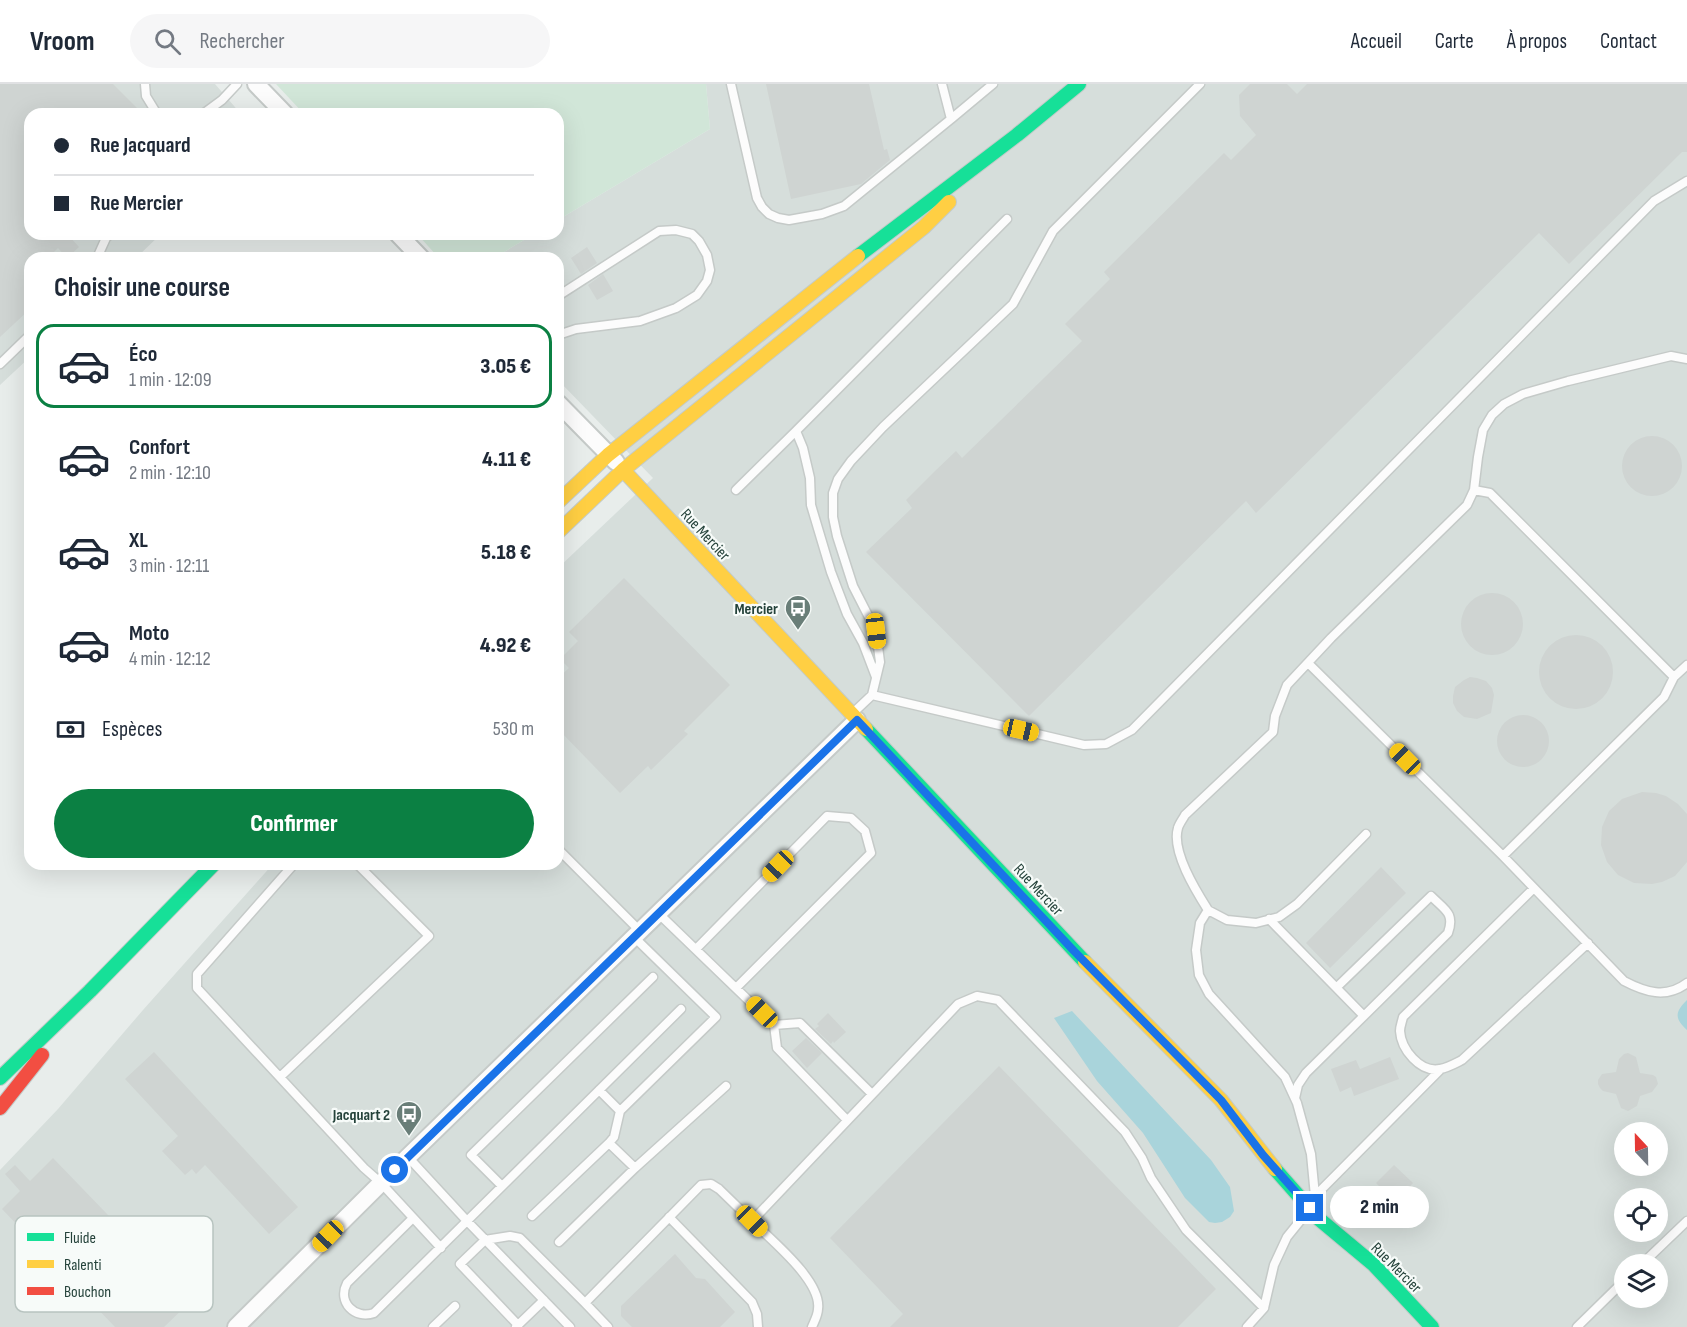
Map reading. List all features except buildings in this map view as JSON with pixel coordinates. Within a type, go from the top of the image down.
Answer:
[{"type":"main road","points":[[564,496],[608,455],[827,279],[1017,135],[1079,84]]},
{"type":"main road","points":[[564,526],[623,470],[924,227],[1017,135]]},
{"type":"main road","name":"Rue Mercier","points":[[623,470],[1074,951],[1221,1100],[1263,1155],[1312,1202],[1319,1219],[1373,1264],[1432,1327]]},
{"type":"main road","points":[[0,1078],[90,991],[208,870]]},
{"type":"main road","points":[[0,1108],[90,991]]},
{"type":"street","points":[[256,84],[279,108]]},
{"type":"street","points":[[404,240],[415,252]]},
{"type":"street","points":[[564,409],[623,470]]},
{"type":"street","points":[[236,1327],[659,914],[854,717]]},
{"type":"lane","points":[[145,84],[146,96],[153,108]]},
{"type":"lane","points":[[211,108],[237,84]]},
{"type":"lane","points":[[731,84],[757,198],[769,214],[789,220],[805,218],[844,206],[993,84]]},
{"type":"lane","points":[[942,84],[951,119]]},
{"type":"lane","points":[[854,717],[872,695],[880,662],[876,631],[853,586],[837,536],[833,517],[833,493],[838,480],[851,461],[883,427],[1013,304],[1053,231],[1200,84]]},
{"type":"lane","points":[[872,695],[1084,745],[1106,744],[1132,730],[1654,201],[1687,181]]},
{"type":"lane","points":[[736,490],[1007,219]]},
{"type":"lane","points":[[564,292],[658,231],[676,230],[692,234],[707,255],[710,270],[707,281],[697,295],[676,308],[640,321],[576,328],[564,333]]},
{"type":"lane","points":[[0,364],[24,341]]},
{"type":"lane","points":[[1366,834],[1297,904],[1279,916],[1256,923],[1227,920],[1208,910],[1192,886],[1181,860],[1178,841],[1178,828],[1185,815],[1273,732],[1275,716],[1287,685],[1331,638],[1467,506],[1474,490],[1483,430],[1492,415],[1504,404],[1523,394],[1568,381],[1671,356],[1687,359]]},
{"type":"lane","points":[[796,431],[803,448],[810,478],[812,505],[831,572],[847,614],[863,643],[877,678]]},
{"type":"lane","points":[[1474,490],[1490,493],[1674,677]]},
{"type":"lane","points":[[1308,663],[1503,856],[1624,981],[1641,990],[1656,993],[1670,992],[1687,983]]},
{"type":"lane","points":[[1503,856],[1664,697],[1674,677],[1687,665]]},
{"type":"lane","points":[[696,949],[827,816],[851,818],[865,831],[871,853],[736,988]]},
{"type":"lane","points":[[532,1216],[609,1143],[614,1137],[620,1112],[716,1017],[564,855]]},
{"type":"lane","points":[[289,870],[197,974],[197,988],[441,1248]]},
{"type":"lane","points":[[280,1077],[429,936],[363,870]]},
{"type":"lane","points":[[1440,1070],[1423,1067],[1409,1053],[1402,1041],[1400,1029],[1403,1017],[1534,888]]},
{"type":"lane","points":[[1295,1099],[1298,1085],[1306,1072],[1448,933],[1451,916],[1431,896],[1337,987]]},
{"type":"lane","points":[[1208,910],[1200,923],[1196,950],[1199,975],[1209,994],[1285,1077],[1295,1099],[1311,1154],[1312,1202]]},
{"type":"lane","points":[[659,914],[774,1025],[777,1048],[847,1120]]},
{"type":"lane","points":[[1269,919],[1364,1016]]},
{"type":"lane","points":[[1247,1327],[1264,1308],[1274,1265],[1287,1237],[1312,1202],[1440,1070],[1462,1060],[1587,944]]},
{"type":"lane","points":[[502,1186],[471,1155],[653,977]]},
{"type":"lane","points":[[752,1221],[958,1004],[977,996],[998,1000],[1125,1132],[1142,1158],[1151,1179],[1186,1230],[1264,1308]]},
{"type":"lane","points":[[413,1218],[347,1283],[344,1294],[352,1310],[364,1315],[374,1313],[681,1009]]},
{"type":"lane","points":[[774,1025],[800,1023],[872,1094]]},
{"type":"lane","points":[[559,1242],[635,1168],[726,1086]]},
{"type":"lane","points":[[599,1090],[620,1112]]},
{"type":"lane","points":[[609,1143],[635,1168]]},
{"type":"lane","points":[[408,1157],[570,1327]]},
{"type":"lane","points":[[585,1303],[701,1185],[711,1184],[719,1189],[804,1273],[816,1293],[819,1309],[812,1327]]},
{"type":"lane","points":[[669,1217],[752,1302],[757,1314],[758,1327]]},
{"type":"lane","points":[[1652,1254],[1687,1221]]},
{"type":"lane","points":[[544,1300],[517,1326],[460,1264],[485,1240],[510,1236],[520,1238],[608,1327]]},
{"type":"lane","points":[[1577,1327],[1614,1291]]},
{"type":"lane","points":[[433,1327],[455,1306]]},
{"type":"shaded area","points":[[0,84],[215,84],[236,108],[24,108],[24,240],[155,240],[142,252],[24,252],[24,363],[0,385]]},
{"type":"shaded area","points":[[706,84],[1687,84],[1687,1327],[0,1327],[0,1170],[58,1109],[268,870],[564,870],[564,562],[653,478],[564,386],[564,252],[504,252],[524,240],[564,240],[564,216],[710,129]]},
{"type":"green space","points":[[276,84],[706,84],[710,129],[564,216],[564,108],[298,108]]},
{"type":"green space","points":[[422,240],[524,240],[504,252],[434,252]]},
{"type":"water","points":[[1687,1000],[1687,1030],[1678,1018],[1678,1012]]},
{"type":"water","points":[[1072,1011],[1211,1160],[1230,1187],[1234,1211],[1230,1217],[1222,1222],[1209,1222],[1185,1198],[1143,1133],[1097,1081],[1054,1018]]},
{"type":"traffic: fast","points":[[858,256],[1017,135],[1079,84]]},
{"type":"traffic: fast","points":[[866,729],[1085,962]]},
{"type":"traffic: fast","points":[[0,1078],[90,991],[208,870]]},
{"type":"traffic: fast","points":[[1275,1169],[1319,1219],[1373,1264],[1432,1327]]},
{"type":"traffic: slow","points":[[564,526],[623,470],[924,227],[949,202]]},
{"type":"traffic: slow","points":[[564,496],[608,455],[858,256]]},
{"type":"traffic: slow","points":[[623,470],[866,729]]},
{"type":"traffic: slow","points":[[1085,962],[1221,1100],[1275,1169]]},
{"type":"traffic: jam","points":[[0,1108],[42,1055]]},
{"type":"place","name":"Mercier","points":[[798,631]]},
{"type":"place","name":"Jacquart 2","points":[[409,1137]]},
{"type":"route","points":[[395,1170],[857,720],[1074,951],[1221,1100],[1263,1155],[1310,1208]]}]
